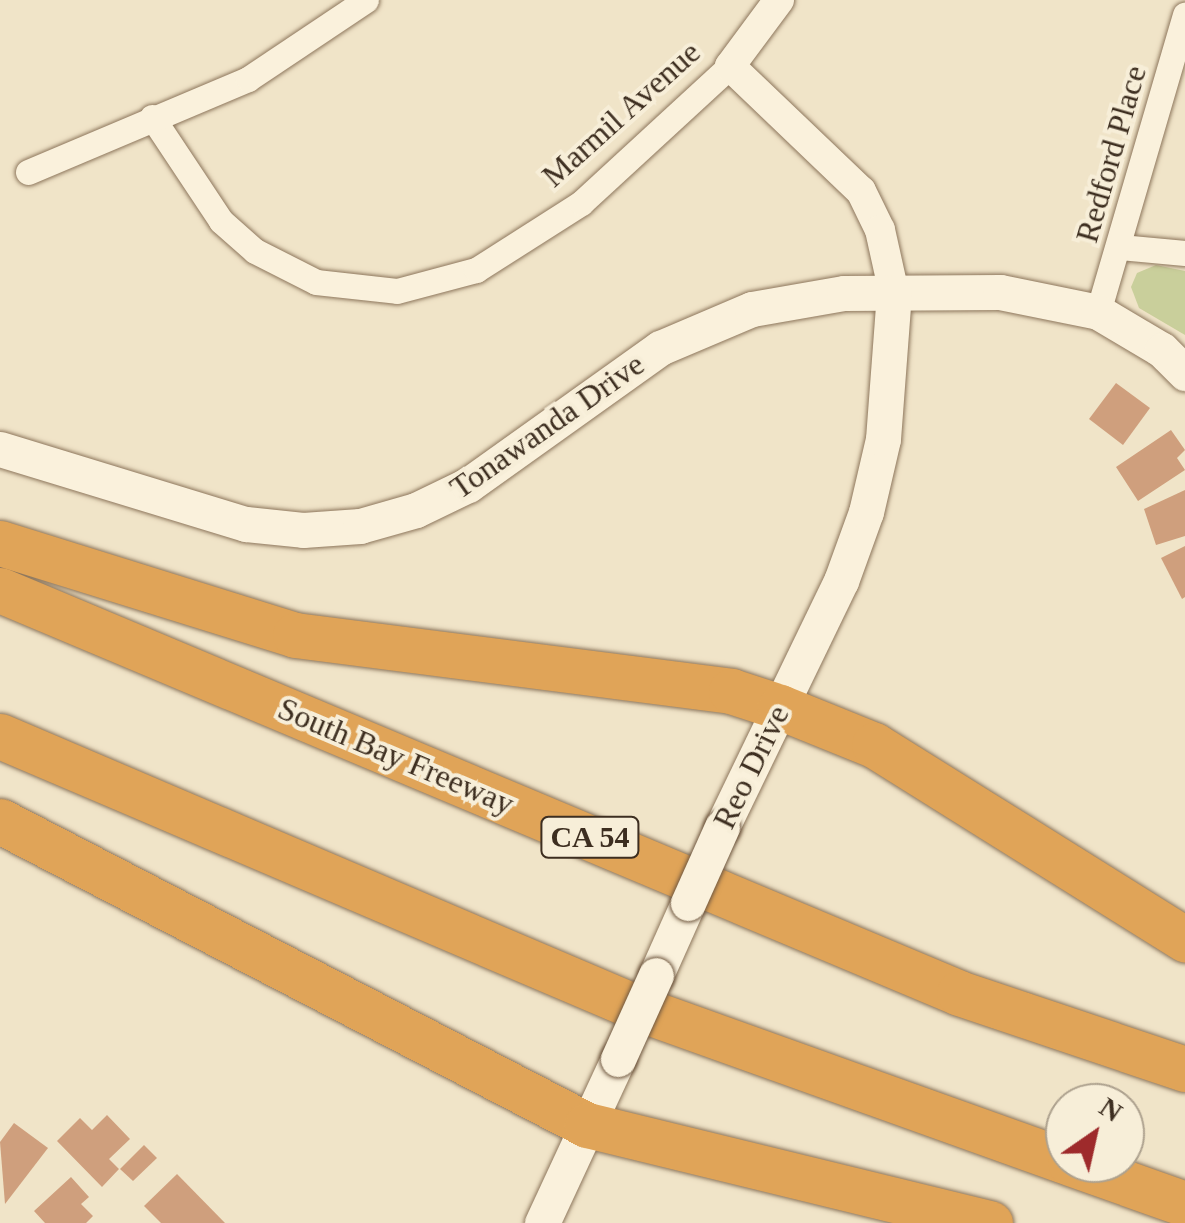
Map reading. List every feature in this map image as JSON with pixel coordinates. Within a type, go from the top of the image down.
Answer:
[{"type":"highway","points":[[0,544],[294,635],[731,691],[780,707],[874,745],[1185,938]]},
{"type":"highway","name":"South Bay Freeway","points":[[0,590],[959,993],[1185,1070]]},
{"type":"highway","points":[[0,736],[640,1009],[1045,1154]]},
{"type":"highway","points":[[0,822],[587,1125],[990,1223]]},
{"type":"highway","points":[[1126,1183],[1185,1204]]},
{"type":"main road","name":"Tonawanda Drive","points":[[0,449],[246,524],[304,530],[360,526],[416,510],[468,485],[660,348],[752,309],[844,293],[1000,292],[1098,312],[1162,350],[1185,373]]},
{"type":"main road","name":"Reo Drive","points":[[542,1223],[866,512],[884,439],[894,293]]},
{"type":"street","points":[[28,172],[248,79],[366,0]]},
{"type":"street","name":"Marmil Avenue","points":[[152,117],[222,221],[255,251],[316,282],[397,291],[476,270],[581,203],[730,66],[779,0]]},
{"type":"street","name":"Redford Place","points":[[1098,312],[1185,14]]},
{"type":"street","points":[[730,66],[822,146],[861,191],[880,230],[894,293]]},
{"type":"street","points":[[1120,247],[1185,253]]},
{"type":"green space","points":[[1156,265],[1185,271],[1185,335],[1139,308],[1131,287],[1137,273]]},
{"type":"building","points":[[1116,383],[1150,408],[1123,445],[1089,419]]},
{"type":"building","points":[[1171,430],[1185,450],[1177,458],[1185,470],[1138,501],[1116,467]]},
{"type":"building","points":[[1185,490],[1185,536],[1156,545],[1144,509]]},
{"type":"building","points":[[1185,546],[1185,597],[1182,599],[1161,558]]},
{"type":"building","points":[[107,1115],[130,1139],[109,1159],[119,1169],[102,1187],[57,1141],[80,1118],[92,1130]]},
{"type":"building","points":[[14,1123],[48,1148],[5,1204],[0,1142]]},
{"type":"building","points":[[144,1145],[157,1158],[133,1181],[120,1169]]},
{"type":"building","points":[[177,1174],[225,1223],[161,1223],[144,1206]]},
{"type":"building","points":[[71,1177],[89,1197],[81,1204],[93,1216],[86,1223],[45,1223],[34,1211]]}]
